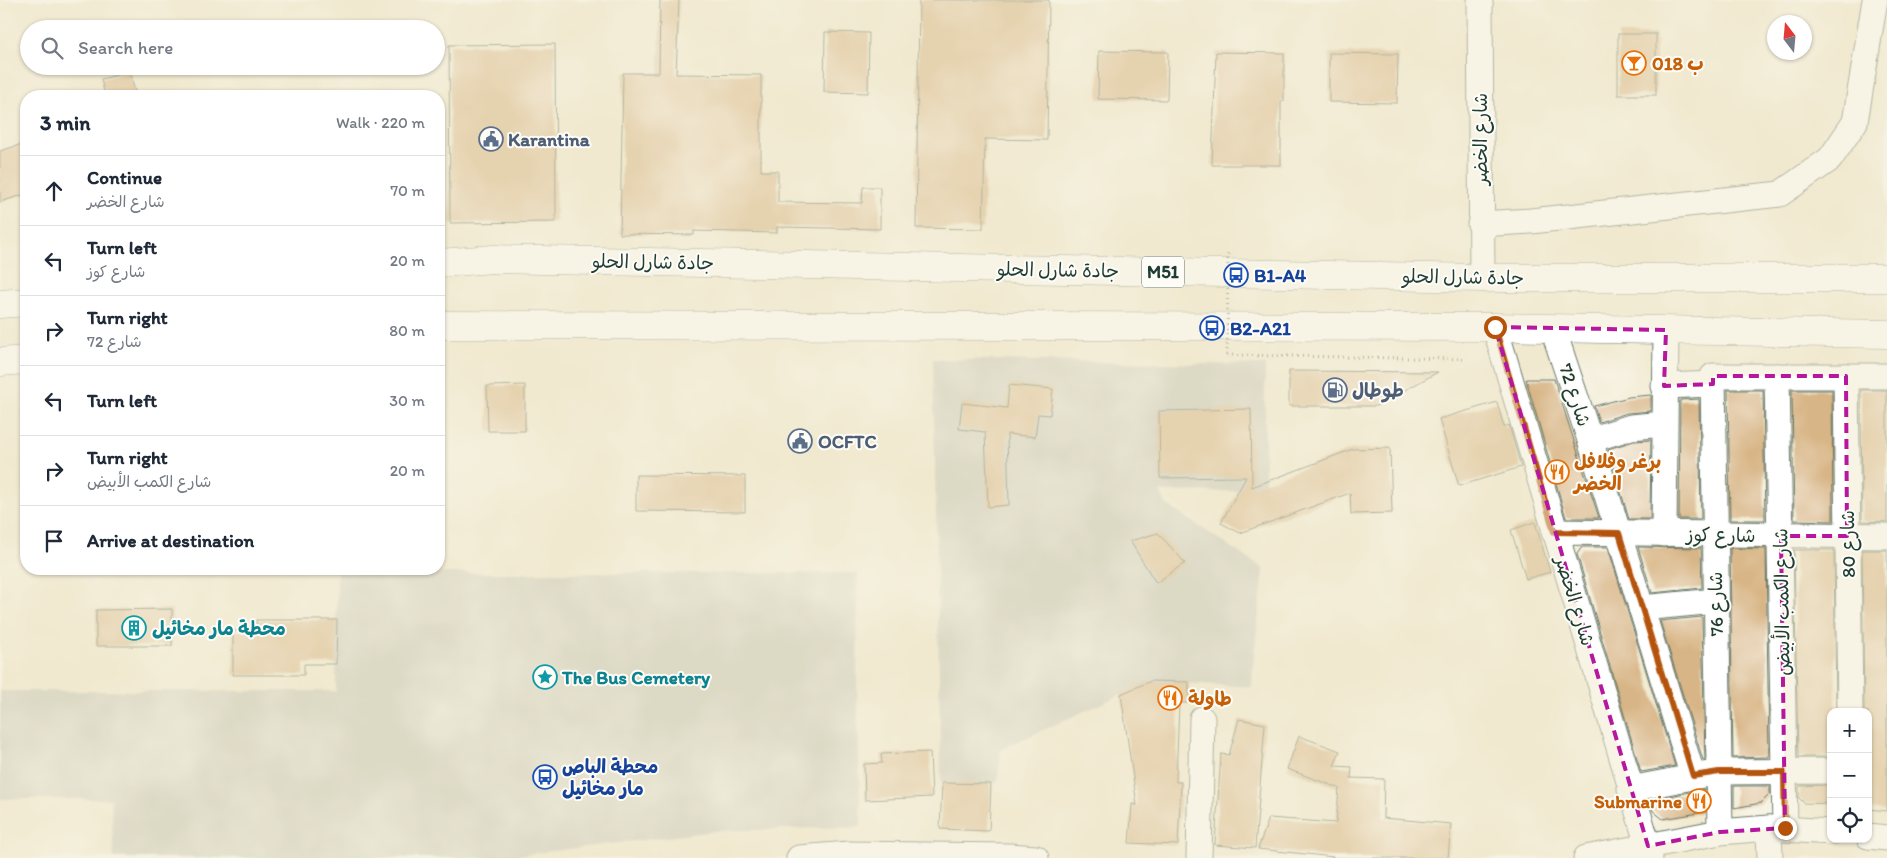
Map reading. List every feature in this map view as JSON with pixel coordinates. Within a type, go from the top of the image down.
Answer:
[{"type":"highway","name":"جادة شارل الحلو","points":[[445,263],[493,259],[1482,278],[1887,278]]},
{"type":"highway","points":[[0,304],[20,302]]},
{"type":"highway","points":[[445,325],[1495,327],[1887,334]]},
{"type":"highway","points":[[0,362],[20,360]]},
{"type":"street","name":"شارع الخضر","points":[[1480,0],[1480,224],[1482,278]]},
{"type":"street","points":[[1480,224],[1531,221],[1780,194],[1830,160],[1855,122],[1875,0]]},
{"type":"street","name":"شارع الخضر","points":[[1495,327],[1649,852]]},
{"type":"street","name":"شارع 72","points":[[1553,329],[1590,440],[1693,776]]},
{"type":"street","points":[[1664,534],[1666,330]]},
{"type":"street","points":[[1664,386],[1713,380],[1777,376],[1887,376]]},
{"type":"street","name":"شارع الكمب الأبيض","points":[[1770,858],[1777,828],[1784,772],[1777,376]]},
{"type":"street","name":"شارع 80","points":[[1846,376],[1850,708]]},
{"type":"street","name":"شارع 76","points":[[1713,380],[1720,832]]},
{"type":"street","points":[[1590,440],[1631,427],[1664,424]]},
{"type":"street","name":"شارع كوز","points":[[1554,532],[1887,536]]},
{"type":"street","points":[[1641,608],[1716,601]]},
{"type":"street","points":[[1199,858],[1202,719]]},
{"type":"street","points":[[1630,789],[1719,772],[1827,771]]},
{"type":"street","points":[[1586,858],[1649,852],[1720,832],[1777,828],[1827,832]]},
{"type":"street","points":[[1872,836],[1887,838]]},
{"type":"street","points":[[799,858],[849,856],[1036,858]]},
{"type":"path","points":[[1228,253],[1227,355],[1464,360]]},
{"type":"highlighted area","points":[[1495,327],[1666,330],[1664,386],[1713,384],[1713,376],[1846,376],[1847,536],[1781,536],[1785,828],[1720,832],[1648,846]]},
{"type":"shaded area","points":[[933,359],[1265,365],[1265,491],[1160,492],[1167,505],[1264,569],[1252,687],[1151,681],[1001,749],[998,781],[991,784],[941,783]]},
{"type":"shaded area","points":[[445,573],[858,573],[857,684],[861,827],[716,831],[495,858],[114,858],[111,799],[0,799],[0,691],[336,691],[337,575],[445,575]]},
{"type":"building","points":[[660,0],[679,0],[676,74],[761,75],[761,171],[778,171],[778,202],[862,203],[863,187],[880,187],[880,229],[777,227],[777,233],[694,231],[694,235],[620,234],[623,73],[659,73]]},
{"type":"building","points":[[919,0],[1049,0],[1047,140],[985,139],[983,229],[916,228]]},
{"type":"building","points":[[825,32],[869,33],[868,93],[824,92]]},
{"type":"building","points":[[1618,34],[1656,34],[1656,95],[1618,95]]},
{"type":"building","points":[[555,44],[556,222],[450,223],[449,45]]},
{"type":"building","points":[[1099,51],[1168,52],[1167,100],[1098,99]]},
{"type":"building","points":[[1216,52],[1284,53],[1284,101],[1281,101],[1281,165],[1212,165]]},
{"type":"building","points":[[1329,53],[1398,54],[1397,103],[1329,102]]},
{"type":"building","points":[[118,75],[131,75],[134,90],[104,90],[101,79]]},
{"type":"building","points":[[20,145],[20,196],[0,202],[0,151]]},
{"type":"building","points":[[1289,371],[1438,372],[1376,406],[1289,406]]},
{"type":"building","points":[[1526,379],[1554,379],[1599,518],[1566,518]]},
{"type":"building","points":[[525,385],[525,431],[488,431],[487,386]]},
{"type":"building","points":[[1009,385],[1053,389],[1050,415],[1038,414],[1035,437],[1007,434],[1009,505],[988,507],[985,432],[959,429],[962,403],[1007,408]]},
{"type":"building","points":[[1728,390],[1763,390],[1765,520],[1730,520]]},
{"type":"building","points":[[1792,390],[1832,390],[1833,521],[1794,520]]},
{"type":"building","points":[[1861,390],[1887,390],[1887,522],[1862,521]]},
{"type":"building","points":[[1651,395],[1651,411],[1627,413],[1599,422],[1594,406],[1629,397]]},
{"type":"building","points":[[1699,399],[1701,519],[1679,519],[1680,400]]},
{"type":"building","points":[[1497,402],[1504,427],[1509,425],[1521,467],[1459,486],[1439,419]]},
{"type":"building","points":[[1251,409],[1252,487],[1353,449],[1390,448],[1392,513],[1351,514],[1350,493],[1240,533],[1221,523],[1246,477],[1160,478],[1159,411]]},
{"type":"building","points":[[1651,440],[1650,519],[1629,519],[1608,449],[1634,441]]},
{"type":"building","points":[[636,475],[745,476],[745,512],[636,511]]},
{"type":"building","points":[[1535,522],[1550,572],[1526,579],[1511,530]]},
{"type":"building","points":[[1158,533],[1185,563],[1156,583],[1130,541]]},
{"type":"building","points":[[1582,547],[1608,547],[1675,766],[1641,772],[1577,554]]},
{"type":"building","points":[[1638,547],[1701,548],[1702,588],[1652,593]]},
{"type":"building","points":[[1730,548],[1766,549],[1769,757],[1733,758]]},
{"type":"building","points":[[1794,550],[1834,550],[1836,708],[1827,708],[1827,757],[1798,757]]},
{"type":"building","points":[[1862,550],[1887,550],[1887,811],[1872,809],[1872,708],[1864,708]]},
{"type":"building","name":"محطة مار مخائيل","points":[[172,609],[172,646],[96,646],[96,610]]},
{"type":"building","points":[[1702,617],[1705,760],[1703,760],[1660,621]]},
{"type":"building","points":[[256,620],[337,620],[336,664],[304,664],[304,675],[233,675],[233,631],[256,631]]},
{"type":"building","points":[[1151,681],[1189,682],[1189,703],[1179,703],[1176,782],[1181,782],[1178,845],[1129,843],[1132,804],[1137,805],[1121,694]]},
{"type":"building","points":[[1239,719],[1265,724],[1255,848],[1215,845],[1221,754],[1229,755]]},
{"type":"building","points":[[1299,736],[1340,751],[1334,766],[1352,767],[1351,778],[1384,779],[1383,818],[1451,824],[1448,858],[1334,858],[1258,849],[1269,818],[1336,823],[1339,788],[1287,769]]},
{"type":"building","points":[[930,752],[932,797],[865,800],[864,764],[882,763],[881,754]]},
{"type":"building","points":[[942,783],[991,784],[989,831],[940,829]]},
{"type":"building","points":[[1827,785],[1827,804],[1804,803],[1799,798],[1799,786]]},
{"type":"building","points":[[1734,786],[1770,786],[1770,794],[1761,803],[1734,808]]},
{"type":"building","points":[[1705,789],[1705,812],[1663,819],[1653,811],[1650,800]]},
{"type":"place","name":"ب 018","points":[[1634,63]]},
{"type":"place","name":"Karantina","points":[[491,139]]},
{"type":"place","name":"B1-A4","points":[[1236,275]]},
{"type":"place","name":"B2-A21","points":[[1212,328]]},
{"type":"place","name":"طوطال","points":[[1335,390]]},
{"type":"place","name":"OCFTC","points":[[800,441]]},
{"type":"place","name":"برغر وفلافل الخضر","points":[[1557,472]]},
{"type":"place","name":"محطة مار مخائيل","points":[[134,628]]},
{"type":"place","name":"The Bus Cemetery","points":[[545,677]]},
{"type":"place","name":"طاولة","points":[[1170,698]]},
{"type":"place","name":"محطة الباص مار مخائيل","points":[[545,777]]},
{"type":"place","name":"Submarine","points":[[1699,801]]},
{"type":"route","points":[[1495,327],[1554,532],[1619,533],[1693,776],[1719,772],[1784,772],[1785,828]]}]
